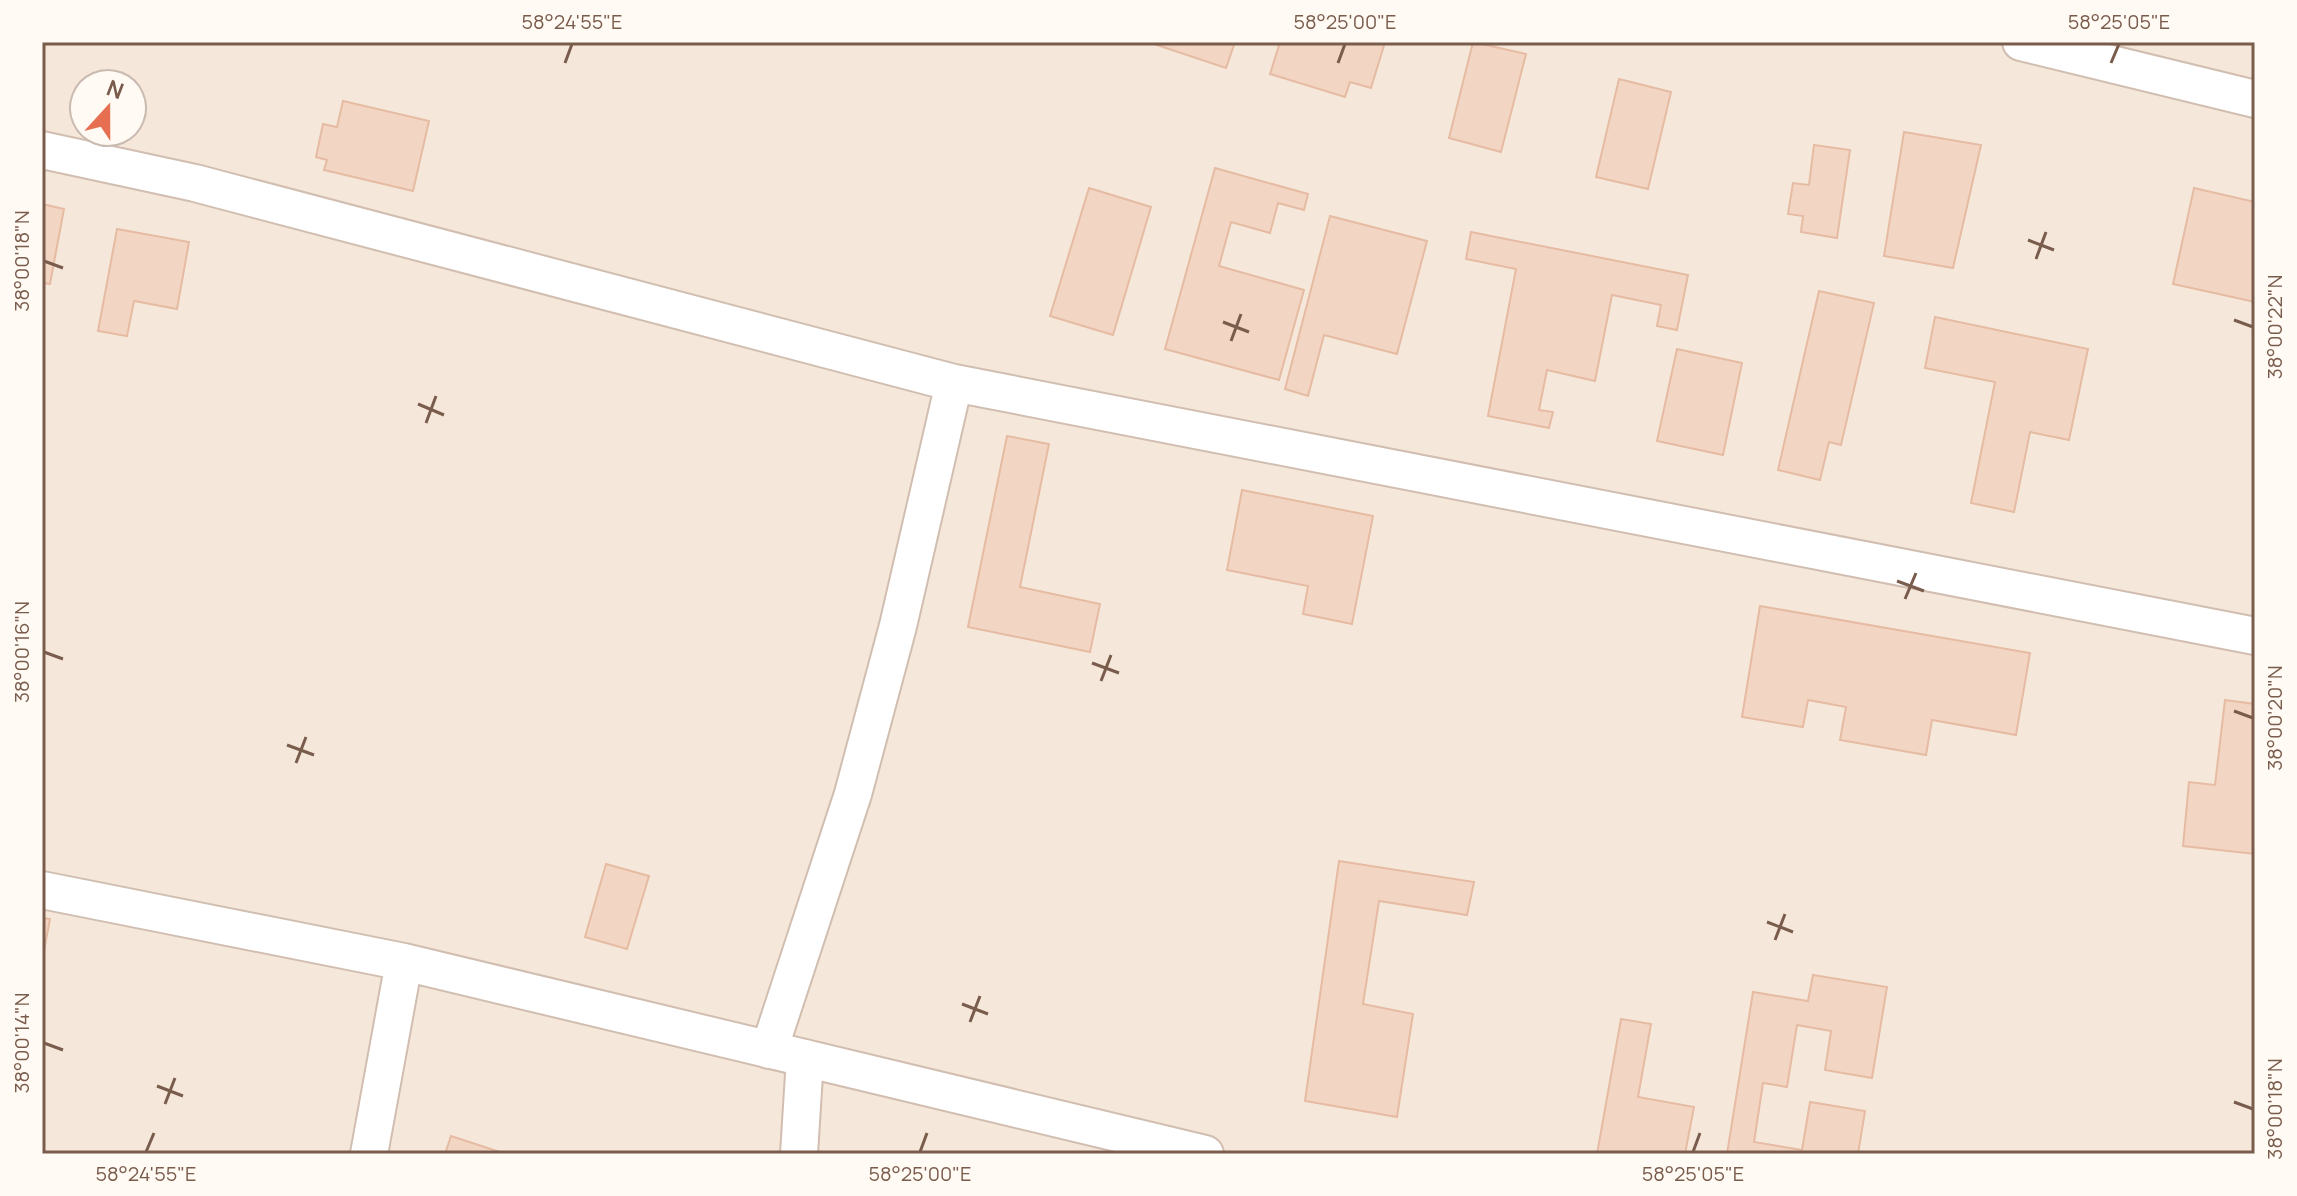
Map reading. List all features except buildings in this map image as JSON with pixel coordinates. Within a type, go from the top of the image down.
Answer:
[{"type":"street","points":[[2021,42],[2255,99]]},
{"type":"street","points":[[42,150],[195,183],[954,383],[2255,636]]},
{"type":"street","points":[[769,1050],[853,794],[898,626],[954,383]]},
{"type":"street","points":[[42,890],[404,962],[1205,1154]]},
{"type":"street","points":[[369,1154],[404,962]]},
{"type":"street","points":[[799,1154],[805,1058]]},
{"type":"shaded area","points":[[42,42],[2255,42],[2255,1154],[42,1154]]}]
